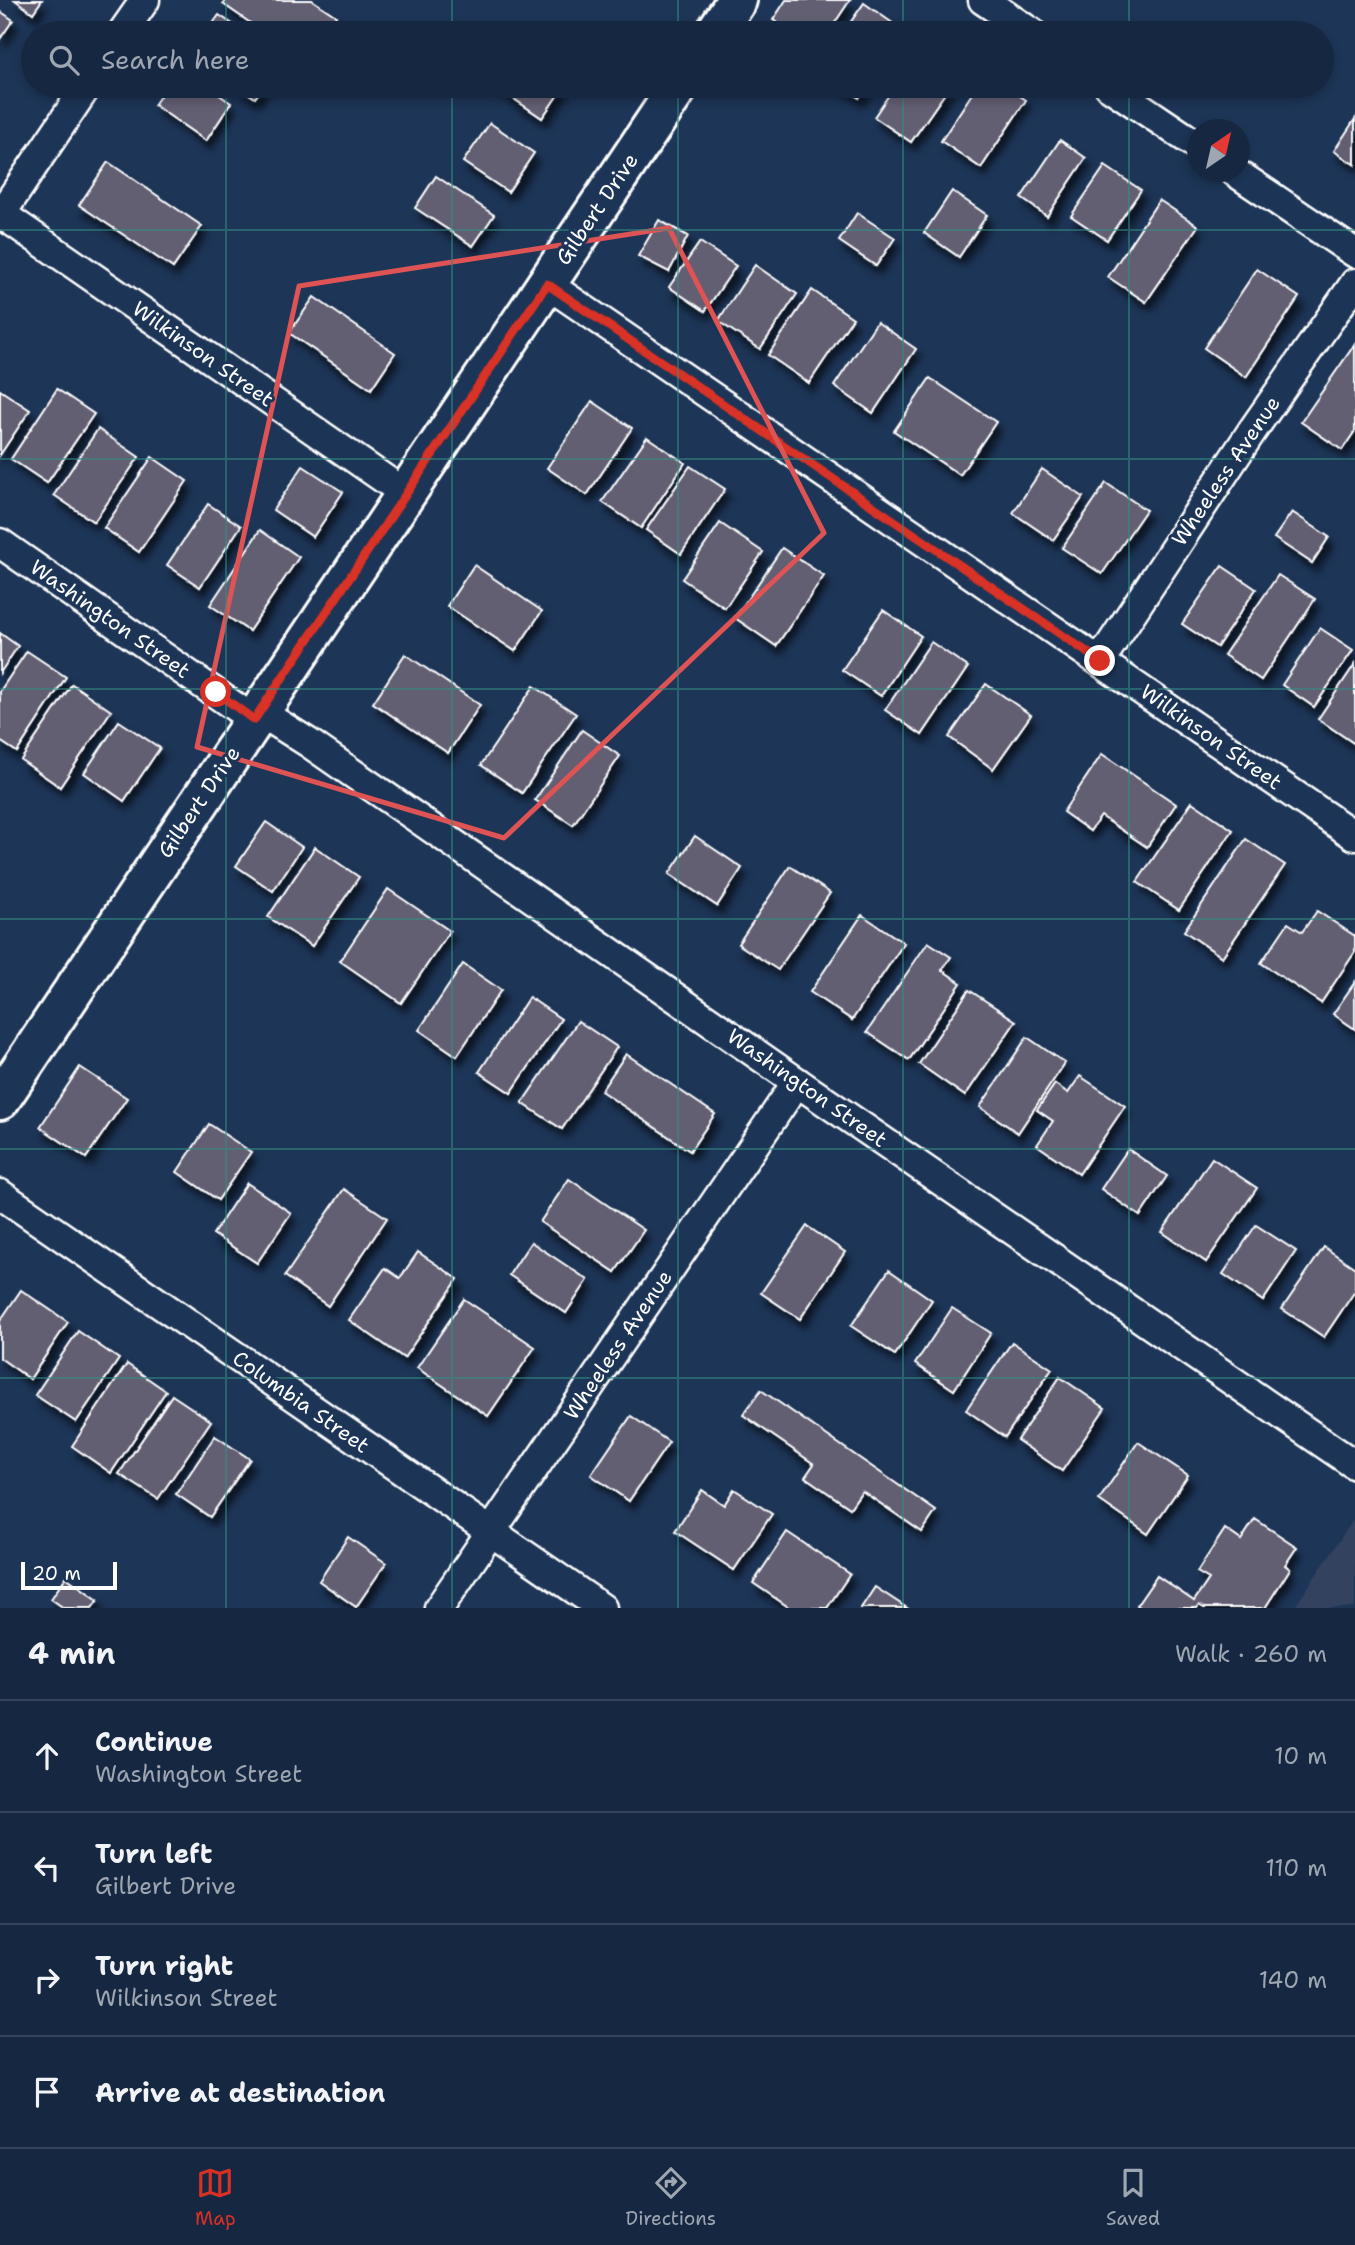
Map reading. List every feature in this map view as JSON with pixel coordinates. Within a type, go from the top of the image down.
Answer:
[{"type":"street","points":[[130,21],[145,0]]},
{"type":"street","points":[[983,0],[1014,21]]},
{"type":"street","points":[[0,214],[79,98]]},
{"type":"street","name":"Gilbert Drive","points":[[0,1100],[671,98]]},
{"type":"street","points":[[1127,98],[1187,139]]},
{"type":"street","points":[[1250,182],[1355,253]]},
{"type":"street","name":"Wilkinson Street","points":[[0,214],[406,494]]},
{"type":"street","name":"Wheeless Avenue","points":[[1100,661],[1252,431],[1355,282]]},
{"type":"street","name":"Wilkinson Street","points":[[547,284],[1355,836]]},
{"type":"street","name":"Washington Street","points":[[0,543],[257,716],[309,743],[1355,1465]]},
{"type":"street","name":"Wheeless Avenue","points":[[439,1608],[797,1082]]},
{"type":"street","name":"Columbia Street","points":[[0,1194],[602,1608]]},
{"type":"highlighted area","points":[[669,228],[824,533],[504,838],[197,747],[299,286]]},
{"type":"shaded area","points":[[1355,1517],[1355,1608],[1294,1608]]},
{"type":"building","points":[[15,0],[42,0],[33,13]]},
{"type":"building","points":[[226,0],[312,0],[336,16],[332,21],[248,21],[223,4]]},
{"type":"building","points":[[786,0],[850,0],[836,21],[773,20]]},
{"type":"building","points":[[864,3],[890,21],[851,21]]},
{"type":"building","points":[[0,11],[13,20],[0,39]]},
{"type":"building","points":[[219,15],[228,21],[215,21]]},
{"type":"building","points":[[159,98],[224,98],[231,103],[206,141],[154,105]]},
{"type":"building","points":[[513,98],[556,98],[542,118]]},
{"type":"building","points":[[887,98],[942,98],[911,142],[874,117]]},
{"type":"building","points":[[969,98],[1026,100],[981,168],[941,141]]},
{"type":"building","points":[[1355,119],[1355,165],[1334,151]]},
{"type":"building","points":[[490,123],[534,153],[508,192],[463,162]]},
{"type":"building","points":[[1060,140],[1086,158],[1047,216],[1021,198]]},
{"type":"building","points":[[108,162],[202,226],[173,268],[79,205]]},
{"type":"building","points":[[1105,166],[1141,190],[1107,240],[1071,216]]},
{"type":"building","points":[[436,176],[494,215],[473,246],[415,208]]},
{"type":"building","points":[[952,191],[987,215],[959,257],[924,233]]},
{"type":"building","points":[[1159,200],[1198,226],[1146,302],[1108,277]]},
{"type":"building","points":[[857,213],[895,238],[876,266],[839,241]]},
{"type":"building","points":[[659,220],[688,236],[669,272],[638,256]]},
{"type":"building","points":[[700,242],[736,266],[705,311],[669,287]]},
{"type":"building","points":[[755,265],[797,294],[760,349],[718,321]]},
{"type":"building","points":[[1257,269],[1299,297],[1246,377],[1204,348]]},
{"type":"building","points":[[812,290],[853,318],[809,383],[768,355]]},
{"type":"building","points":[[314,297],[395,353],[371,389],[289,333]]},
{"type":"building","points":[[877,322],[916,349],[873,413],[834,386]]},
{"type":"building","points":[[1355,344],[1355,431],[1342,450],[1301,422]]},
{"type":"building","points":[[930,378],[996,422],[960,475],[894,431]]},
{"type":"building","points":[[57,389],[94,414],[47,483],[11,459]]},
{"type":"building","points":[[0,390],[30,410],[0,455]]},
{"type":"building","points":[[592,401],[632,428],[587,495],[547,468]]},
{"type":"building","points":[[98,429],[139,457],[94,522],[54,495]]},
{"type":"building","points":[[647,437],[685,463],[641,528],[602,502]]},
{"type":"building","points":[[152,457],[187,481],[139,552],[104,528]]},
{"type":"building","points":[[303,466],[343,492],[313,537],[273,510]]},
{"type":"building","points":[[690,466],[725,489],[681,554],[646,530]]},
{"type":"building","points":[[1042,469],[1083,497],[1053,540],[1013,513]]},
{"type":"building","points":[[1106,483],[1146,510],[1102,574],[1062,548]]},
{"type":"building","points":[[208,504],[241,526],[200,587],[167,565]]},
{"type":"building","points":[[1292,512],[1329,537],[1312,563],[1274,538]]},
{"type":"building","points":[[720,523],[763,552],[725,608],[682,579]]},
{"type":"building","points":[[260,530],[299,557],[249,631],[210,605]]},
{"type":"building","points":[[782,548],[824,576],[776,646],[735,618]]},
{"type":"building","points":[[474,565],[542,611],[515,651],[447,606]]},
{"type":"building","points":[[1222,566],[1256,589],[1217,647],[1182,624]]},
{"type":"building","points":[[1278,575],[1315,599],[1261,680],[1224,655]]},
{"type":"building","points":[[883,610],[921,636],[881,696],[842,670]]},
{"type":"building","points":[[1320,628],[1353,650],[1314,707],[1282,685]]},
{"type":"building","points":[[0,633],[18,646],[0,673]]},
{"type":"building","points":[[931,642],[968,667],[922,735],[885,710]]},
{"type":"building","points":[[27,651],[66,677],[17,752],[0,741],[0,691]]},
{"type":"building","points":[[405,654],[480,705],[448,753],[373,703]]},
{"type":"building","points":[[1355,664],[1355,744],[1318,719]]},
{"type":"building","points":[[72,684],[111,711],[60,787],[21,760]]},
{"type":"building","points":[[986,684],[1031,715],[993,769],[949,737]]},
{"type":"building","points":[[534,686],[576,714],[522,793],[481,765]]},
{"type":"building","points":[[119,721],[160,748],[124,801],[84,773]]},
{"type":"building","points":[[582,730],[620,756],[573,825],[535,800]]},
{"type":"building","points":[[1102,754],[1176,804],[1147,847],[1101,816],[1090,831],[1063,812]]},
{"type":"building","points":[[1192,802],[1233,830],[1179,910],[1137,882]]},
{"type":"building","points":[[266,822],[302,847],[273,891],[236,866]]},
{"type":"building","points":[[695,836],[742,868],[717,906],[669,874]]},
{"type":"building","points":[[1246,839],[1285,865],[1222,957],[1184,931]]},
{"type":"building","points":[[315,847],[359,877],[312,946],[268,917]]},
{"type":"building","points":[[790,866],[830,893],[778,970],[738,944]]},
{"type":"building","points":[[388,889],[450,931],[401,1003],[340,961]]},
{"type":"building","points":[[1317,911],[1355,936],[1355,952],[1321,1003],[1261,963],[1288,923],[1302,932]]},
{"type":"building","points":[[862,915],[904,943],[852,1020],[810,992]]},
{"type":"building","points":[[928,942],[951,957],[942,970],[961,983],[909,1060],[867,1032]]},
{"type":"building","points":[[463,964],[501,990],[457,1056],[419,1030]]},
{"type":"building","points":[[1355,982],[1355,1029],[1333,1014]]},
{"type":"building","points":[[969,990],[1016,1021],[965,1096],[919,1064]]},
{"type":"building","points":[[529,997],[561,1019],[511,1093],[479,1072]]},
{"type":"building","points":[[578,1021],[617,1047],[562,1129],[522,1103]]},
{"type":"building","points":[[1027,1037],[1065,1063],[1018,1133],[980,1107]]},
{"type":"building","points":[[626,1054],[715,1114],[690,1151],[601,1091]]},
{"type":"building","points":[[80,1067],[127,1098],[86,1158],[40,1127]]},
{"type":"building","points":[[1080,1076],[1125,1106],[1079,1174],[1037,1145],[1053,1121],[1037,1110],[1055,1084],[1068,1093]]},
{"type":"building","points":[[209,1124],[251,1152],[218,1200],[177,1172]]},
{"type":"building","points":[[1128,1149],[1167,1176],[1140,1216],[1101,1189]]},
{"type":"building","points":[[1212,1158],[1257,1188],[1206,1262],[1162,1232]]},
{"type":"building","points":[[569,1179],[644,1230],[615,1272],[540,1222]]},
{"type":"building","points":[[247,1183],[291,1213],[257,1263],[213,1234]]},
{"type":"building","points":[[344,1189],[387,1218],[328,1306],[285,1276]]},
{"type":"building","points":[[1256,1225],[1296,1251],[1263,1301],[1223,1274]]},
{"type":"building","points":[[807,1226],[845,1252],[800,1319],[761,1293]]},
{"type":"building","points":[[531,1242],[588,1280],[566,1313],[509,1275]]},
{"type":"building","points":[[1324,1247],[1355,1268],[1355,1291],[1324,1337],[1282,1309]]},
{"type":"building","points":[[418,1252],[458,1279],[404,1358],[349,1320],[385,1268],[400,1278]]},
{"type":"building","points":[[889,1270],[932,1300],[895,1355],[851,1326]]},
{"type":"building","points":[[21,1290],[68,1322],[30,1379],[0,1358],[0,1321]]},
{"type":"building","points":[[464,1299],[535,1347],[488,1416],[417,1368]]},
{"type":"building","points":[[952,1308],[991,1333],[954,1390],[915,1364]]},
{"type":"building","points":[[78,1331],[119,1359],[76,1422],[35,1395]]},
{"type":"building","points":[[1012,1342],[1052,1369],[1005,1437],[966,1410]]},
{"type":"building","points":[[127,1364],[166,1391],[111,1473],[72,1446]]},
{"type":"building","points":[[1060,1377],[1105,1408],[1062,1471],[1017,1440]]},
{"type":"building","points":[[761,1390],[936,1511],[922,1532],[862,1491],[850,1508],[805,1477],[814,1464],[743,1415]]},
{"type":"building","points":[[172,1395],[211,1421],[158,1499],[119,1474]]},
{"type":"building","points":[[631,1416],[669,1442],[629,1501],[591,1475]]},
{"type":"building","points":[[215,1436],[250,1459],[210,1517],[176,1494]]},
{"type":"building","points":[[1138,1442],[1188,1475],[1148,1534],[1099,1500]]},
{"type":"building","points":[[734,1489],[772,1514],[734,1570],[675,1531],[702,1490],[724,1505]]},
{"type":"building","points":[[1255,1519],[1297,1547],[1285,1565],[1290,1569],[1265,1608],[1204,1608],[1199,1605],[1197,1608],[1141,1608],[1137,1605],[1157,1576],[1194,1601],[1209,1579],[1197,1572],[1225,1529],[1241,1540]]},
{"type":"building","points":[[787,1532],[850,1574],[827,1608],[790,1608],[753,1583]]},
{"type":"building","points":[[348,1537],[386,1563],[356,1607],[319,1581]]},
{"type":"building","points":[[66,1577],[98,1600],[92,1608],[64,1608],[51,1599]]},
{"type":"building","points":[[875,1587],[907,1608],[861,1608]]},
{"type":"route","points":[[216,692],[254,720],[547,284],[1100,661]]}]
